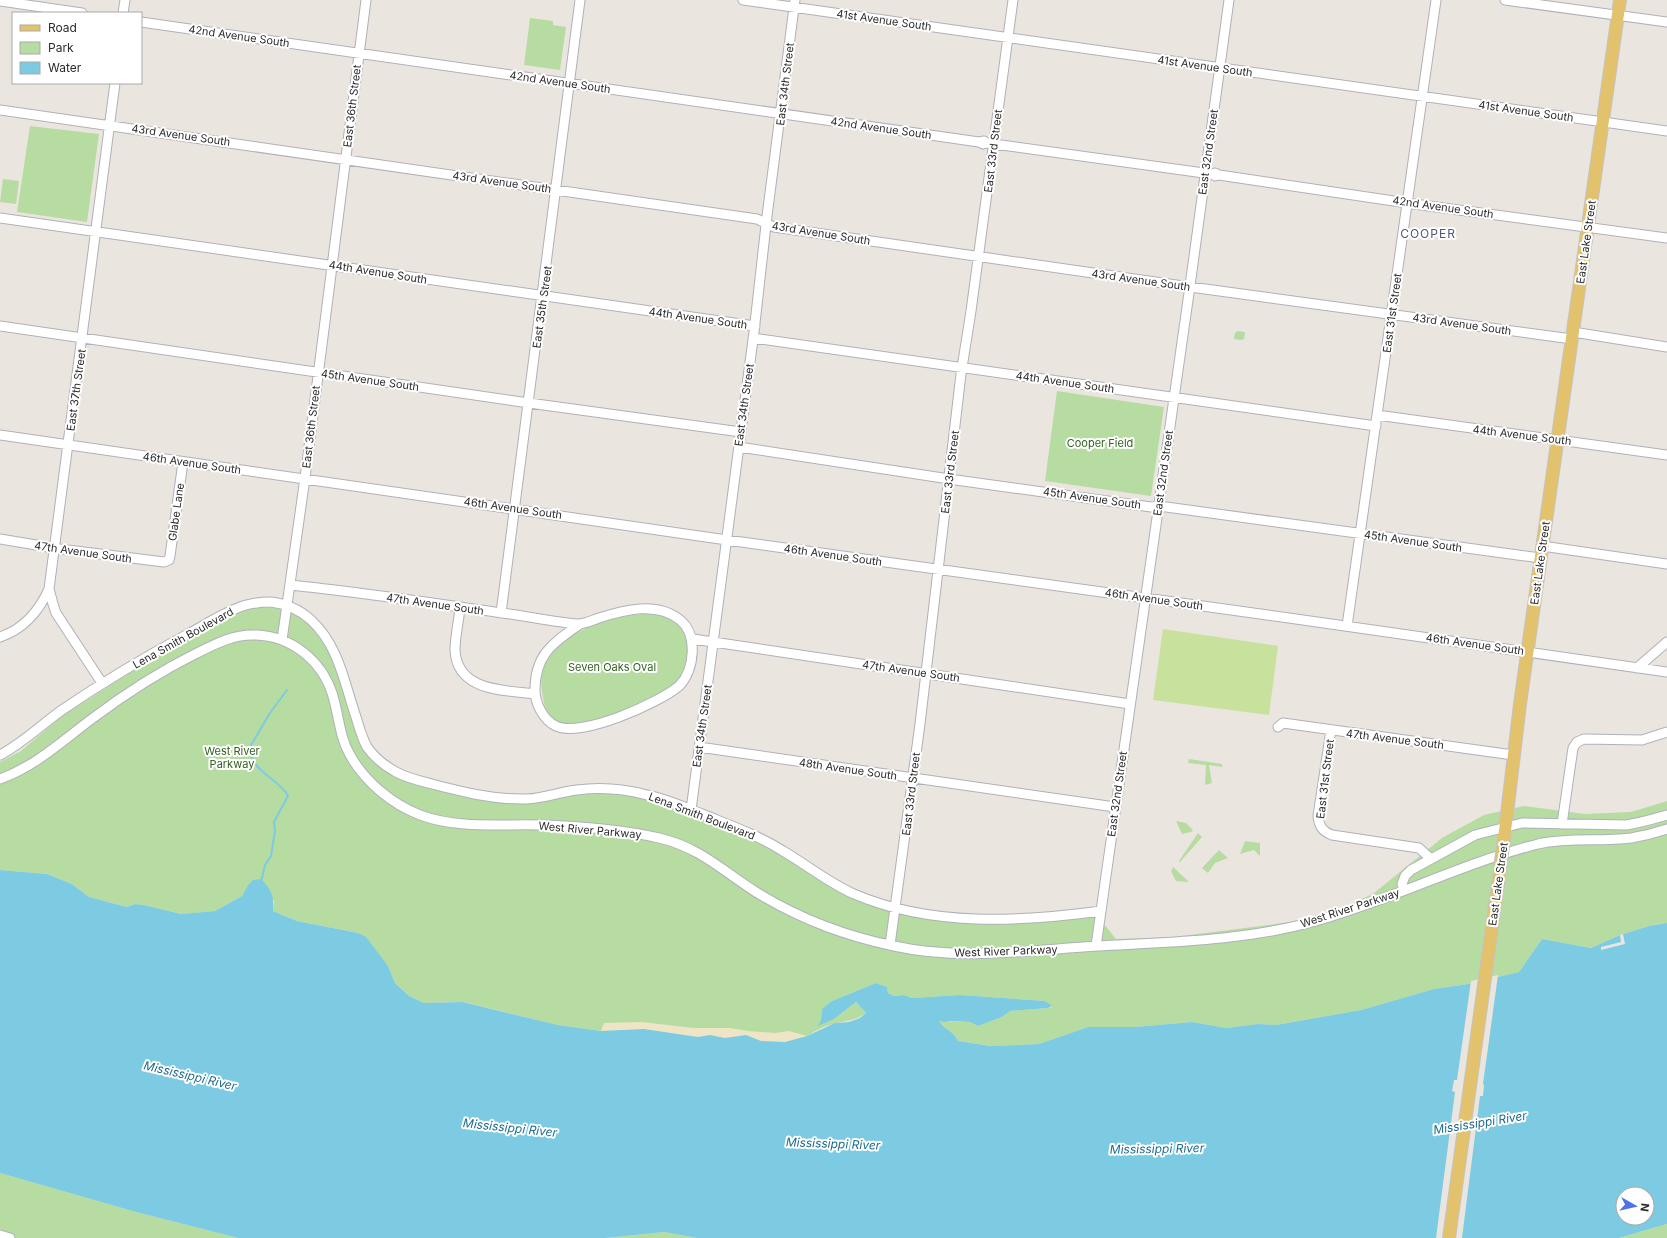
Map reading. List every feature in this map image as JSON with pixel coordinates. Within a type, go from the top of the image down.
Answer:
[{"type":"main road","name":"East Lake Street","points":[[1449,1238],[1504,839],[1513,755],[1527,651],[1620,0]]},
{"type":"street","points":[[123,12],[125,0]]},
{"type":"street","name":"East 36th Street","points":[[282,640],[305,478],[366,0]]},
{"type":"street","name":"East 35th Street","points":[[502,613],[580,0]]},
{"type":"street","name":"41st Avenue South","points":[[743,0],[795,4],[1008,38],[1667,131]]},
{"type":"street","name":"East 33rd Street","points":[[890,945],[913,778],[962,368],[978,256],[986,143],[1008,38],[1013,0]]},
{"type":"street","name":"East 32nd Street","points":[[1096,946],[1190,287],[1212,174],[1220,68],[1229,0]]},
{"type":"street","name":"East 31st Street","points":[[1347,626],[1436,0]]},
{"type":"street","points":[[1505,0],[1667,22]]},
{"type":"street","points":[[0,1],[75,12]]},
{"type":"street","name":"East 34th Street","points":[[692,810],[795,4]]},
{"type":"street","name":"42nd Avenue South","points":[[142,22],[986,143],[1667,238]]},
{"type":"street","name":"East 37th Street","points":[[102,683],[56,613],[52,604],[49,589],[83,338],[115,84]]},
{"type":"street","name":"43rd Avenue South","points":[[0,110],[757,219],[774,227],[1190,287],[1392,314],[1667,347]]},
{"type":"street","name":"44th Avenue South","points":[[0,218],[755,326]]},
{"type":"street","name":"45th Avenue South","points":[[0,326],[318,373],[741,432]]},
{"type":"street","name":"44th Avenue South","points":[[753,338],[1376,426]]},
{"type":"street","name":"44th Avenue South","points":[[1377,415],[1667,455]]},
{"type":"street","name":"46th Avenue South","points":[[0,435],[938,570],[1527,651],[1667,672]]},
{"type":"street","name":"45th Avenue South","points":[[738,447],[1151,507],[1159,506],[1361,534],[1667,564]]},
{"type":"street","name":"Glabe Lane","points":[[166,561],[169,560],[170,556],[183,462]]},
{"type":"street","name":"47th Avenue South","points":[[0,539],[54,548],[160,562],[166,561]]},
{"type":"street","name":"47th Avenue South","points":[[290,585],[580,624]]},
{"type":"street","points":[[0,637],[18,628],[32,618],[42,605],[49,589]]},
{"type":"street","name":"Lena Smith Boulevard","points":[[0,755],[16,746],[59,712],[102,683],[229,612],[258,602],[287,605],[305,614],[318,627],[330,643],[339,660],[362,738],[369,750],[379,761],[403,776],[455,790],[503,798],[528,799],[577,790],[600,788],[624,790],[648,795],[692,810],[752,835],[782,849],[851,893],[895,909],[933,915],[968,918],[1022,918],[1100,911]]},
{"type":"street","points":[[460,607],[455,652],[459,666],[464,674],[471,681],[480,685],[535,694]]},
{"type":"street","points":[[643,609],[669,612],[682,621],[690,631],[693,639],[689,669],[680,685],[646,705],[607,722],[588,726],[567,728],[557,727],[547,720],[535,694],[536,673],[545,652],[580,624],[629,610],[643,609]]},
{"type":"street","name":"West River Parkway","points":[[0,779],[28,767],[95,716],[143,683],[207,647],[238,636],[263,635],[282,640],[302,651],[315,663],[331,690],[342,736],[350,755],[369,780],[383,793],[407,809],[437,821],[458,824],[540,825],[600,829],[638,834],[672,842],[703,855],[760,895],[810,920],[859,937],[890,945],[955,954],[1004,953],[1096,946],[1169,943],[1269,931],[1320,920],[1544,843],[1573,839],[1629,838],[1667,829]]},
{"type":"street","name":"47th Avenue South","points":[[693,639],[1130,704]]},
{"type":"street","points":[[1637,668],[1667,642]]},
{"type":"street","name":"47th Avenue South","points":[[1278,727],[1283,723],[1513,755]]},
{"type":"street","name":"East 31st Street","points":[[1331,730],[1318,816],[1320,828],[1325,833],[1332,835],[1419,848],[1430,859]]},
{"type":"street","points":[[1562,824],[1573,748],[1577,742],[1584,739],[1642,740],[1667,732]]},
{"type":"street","name":"48th Avenue South","points":[[699,748],[1115,807]]},
{"type":"street","name":"West River Parkway","points":[[1404,890],[1402,884],[1405,876],[1412,870],[1475,836],[1505,826],[1522,823],[1626,825],[1640,823],[1667,815]]},
{"type":"street","points":[[1640,823],[1649,827],[1654,833]]},
{"type":"street","points":[[0,1235],[10,1238]]},
{"type":"green space","points":[[530,18],[553,21],[553,25],[566,27],[560,70],[524,65]]},
{"type":"green space","points":[[30,126],[99,134],[87,222],[17,212]]},
{"type":"green space","points":[[3,179],[19,181],[16,204],[0,202]]},
{"type":"green space","points":[[1238,331],[1245,332],[1244,339],[1234,339],[1235,333]]},
{"type":"green space","name":"Cooper Field","points":[[1057,391],[1164,407],[1151,496],[1045,481]]},
{"type":"green space","name":"West River Parkway","points":[[259,607],[286,609],[302,618],[315,630],[326,645],[335,662],[358,739],[365,753],[376,764],[401,780],[479,800],[502,802],[528,803],[600,793],[647,799],[690,814],[750,839],[779,853],[849,897],[894,913],[939,920],[1096,914],[1116,939],[1174,937],[1291,922],[1317,917],[1350,905],[1374,893],[1442,838],[1484,815],[1524,806],[1585,814],[1631,812],[1667,801],[1667,923],[1649,926],[1620,935],[1591,948],[1542,939],[1519,972],[1468,984],[1434,989],[1361,1010],[1276,1025],[1258,1024],[1226,1028],[1192,1022],[1135,1027],[1088,1027],[1039,1044],[992,1046],[958,1041],[954,1034],[939,1021],[970,1022],[978,1026],[1002,1017],[1010,1011],[1052,1007],[1045,1001],[960,995],[912,998],[904,995],[894,996],[888,993],[887,987],[876,983],[832,1001],[822,1010],[821,1020],[834,1019],[856,1002],[866,1013],[854,1019],[826,1026],[807,1036],[601,1031],[558,1025],[464,1002],[424,1003],[409,996],[395,983],[388,966],[358,933],[297,921],[273,911],[274,901],[248,885],[242,896],[215,911],[181,914],[144,905],[135,904],[127,907],[89,897],[72,884],[47,874],[0,870],[0,762],[21,751],[62,716],[153,658],[230,616],[245,610]]},
{"type":"green space","name":"Seven Oaks Oval","points":[[643,614],[673,620],[685,631],[688,649],[686,661],[678,681],[654,698],[620,712],[584,722],[569,724],[555,720],[546,710],[542,691],[542,673],[548,658],[559,645],[574,634],[591,626],[609,620]]},
{"type":"green space","points":[[1163,629],[1278,646],[1269,715],[1153,700]]},
{"type":"green space","points":[[1189,759],[1222,764],[1222,767],[1209,765],[1212,783],[1205,785],[1206,765],[1188,763]]},
{"type":"green space","points":[[1176,821],[1186,823],[1193,830],[1182,834]]},
{"type":"green space","points":[[1198,833],[1202,837],[1180,862],[1179,861]]},
{"type":"green space","points":[[1245,841],[1260,843],[1260,856],[1254,850],[1240,854]]},
{"type":"green space","points":[[1219,850],[1228,858],[1215,863],[1208,873],[1202,868]]},
{"type":"green space","points":[[1174,866],[1174,868],[1189,882],[1176,881],[1171,871]]},
{"type":"green space","points":[[0,1173],[136,1212],[238,1238],[0,1238]]},
{"type":"green space","points":[[1667,1224],[1667,1238],[1619,1238]]},
{"type":"green space","points":[[664,1232],[697,1238],[606,1238]]},
{"type":"sand","points":[[642,1022],[693,1028],[730,1028],[775,1033],[789,1031],[807,1036],[785,1042],[761,1041],[746,1035],[725,1038],[710,1035],[698,1037],[601,1031],[604,1023]]},
{"type":"water","name":"Mississippi River","points":[[0,870],[47,874],[72,884],[89,897],[127,907],[135,904],[144,905],[181,914],[215,911],[242,896],[248,885],[253,880],[261,879],[272,894],[273,911],[297,921],[358,933],[366,937],[388,966],[395,983],[409,996],[424,1003],[463,1002],[558,1025],[601,1031],[644,1029],[698,1037],[710,1035],[725,1038],[746,1035],[761,1041],[785,1042],[807,1036],[835,1023],[849,1022],[860,1018],[866,1013],[856,1002],[834,1019],[818,1026],[821,1020],[822,1009],[832,1001],[876,983],[887,987],[888,993],[894,996],[904,995],[912,998],[960,995],[1045,1001],[1052,1006],[1048,1008],[1010,1011],[1002,1017],[978,1026],[970,1022],[939,1021],[954,1034],[958,1041],[991,1046],[1039,1044],[1088,1027],[1135,1027],[1192,1022],[1226,1028],[1258,1024],[1276,1025],[1361,1010],[1434,989],[1468,984],[1519,972],[1542,939],[1591,948],[1620,935],[1649,926],[1667,923],[1667,1224],[1619,1238],[697,1238],[664,1232],[606,1238],[238,1238],[136,1212],[0,1173]]},
{"type":"pier","points":[[1623,934],[1625,944],[1601,950],[1601,947],[1621,942],[1620,935]]},
{"type":"pier","points":[[1498,975],[1483,1084],[1483,1096],[1480,1096],[1462,1238],[1436,1238],[1455,1092],[1452,1091],[1454,1080],[1457,1080],[1471,981]]},
{"type":"waterway","points":[[261,882],[265,865],[271,856],[275,831],[274,822],[288,796],[278,784],[258,768],[251,754],[251,745],[270,713],[287,690]]},
{"type":"district","name":"COOPER","points":[[1428,234]]}]
